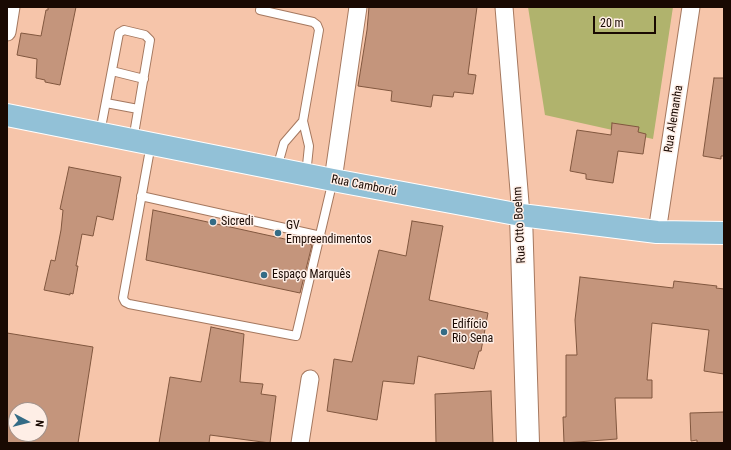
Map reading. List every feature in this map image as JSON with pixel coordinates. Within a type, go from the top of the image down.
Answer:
[{"type":"main road","name":"Rua Camboriú","points":[[7,114],[306,175],[521,216],[657,232],[724,233]]},
{"type":"main road","name":"Rua Otto Boehm","points":[[521,216],[528,443]]},
{"type":"street","points":[[7,32],[11,7]]},
{"type":"street","points":[[333,180],[358,7]]},
{"type":"street","name":"Rua Otto Boehm","points":[[504,7],[521,216]]},
{"type":"street","name":"Rua Alemanha","points":[[657,232],[691,7]]},
{"type":"street","points":[[300,443],[310,379]]},
{"type":"lane","points":[[260,10],[313,22],[318,25],[319,30],[303,121],[308,146],[306,175]]},
{"type":"lane","points":[[100,134],[121,30],[146,35],[150,40],[138,109],[142,141],[141,196],[123,298],[125,302],[130,304],[294,337],[297,335],[333,180]]},
{"type":"lane","points":[[112,71],[144,79]]},
{"type":"lane","points":[[106,103],[138,109]]},
{"type":"lane","points":[[276,169],[284,143],[303,121]]},
{"type":"lane","points":[[141,196],[321,236]]},
{"type":"green space","points":[[528,7],[673,7],[653,139],[545,115]]},
{"type":"building","points":[[48,7],[76,7],[60,85],[45,82],[45,80],[36,78],[37,59],[17,55],[21,33],[41,36],[46,10],[48,10]]},
{"type":"building","points":[[369,7],[477,7],[468,74],[476,75],[473,94],[454,92],[453,97],[433,95],[431,107],[391,101],[392,91],[358,86]]},
{"type":"building","points":[[714,78],[724,78],[724,156],[721,156],[721,159],[703,156]]},
{"type":"building","points":[[612,123],[639,127],[638,132],[646,134],[643,154],[618,151],[613,183],[586,179],[586,174],[570,171],[577,130],[611,135]]},
{"type":"building","points":[[69,167],[121,177],[113,220],[97,216],[93,236],[82,234],[73,294],[70,293],[70,295],[44,290],[51,260],[55,261],[63,210],[60,209]]},
{"type":"building","name":"Espaço Marquês","points":[[153,210],[312,245],[300,293],[146,260]]},
{"type":"building","points":[[412,221],[443,226],[429,300],[488,313],[481,351],[479,351],[474,369],[418,356],[414,384],[383,381],[377,420],[327,411],[334,359],[352,362],[379,250],[406,256]]},
{"type":"building","points":[[580,277],[673,288],[674,281],[717,286],[716,288],[724,289],[724,374],[704,371],[709,330],[652,323],[647,380],[652,380],[652,398],[615,398],[617,439],[564,443],[563,417],[566,417],[566,355],[577,355],[575,320]]},
{"type":"building","points":[[211,327],[244,334],[240,382],[263,384],[261,394],[276,396],[270,443],[210,435],[209,443],[159,443],[170,377],[201,382]]},
{"type":"building","points":[[7,333],[93,347],[78,443],[7,443]]},
{"type":"building","points":[[491,391],[493,443],[436,443],[435,394]]},
{"type":"building","points":[[724,412],[724,443],[697,443],[697,440],[691,441],[690,413]]},
{"type":"place","name":"Sicredi","points":[[213,222]]},
{"type":"place","name":"GV Empreendimentos","points":[[278,233]]},
{"type":"place","name":"Espaço Marquês","points":[[264,275]]},
{"type":"place","name":"Edifício Rio Sena","points":[[444,332]]}]
